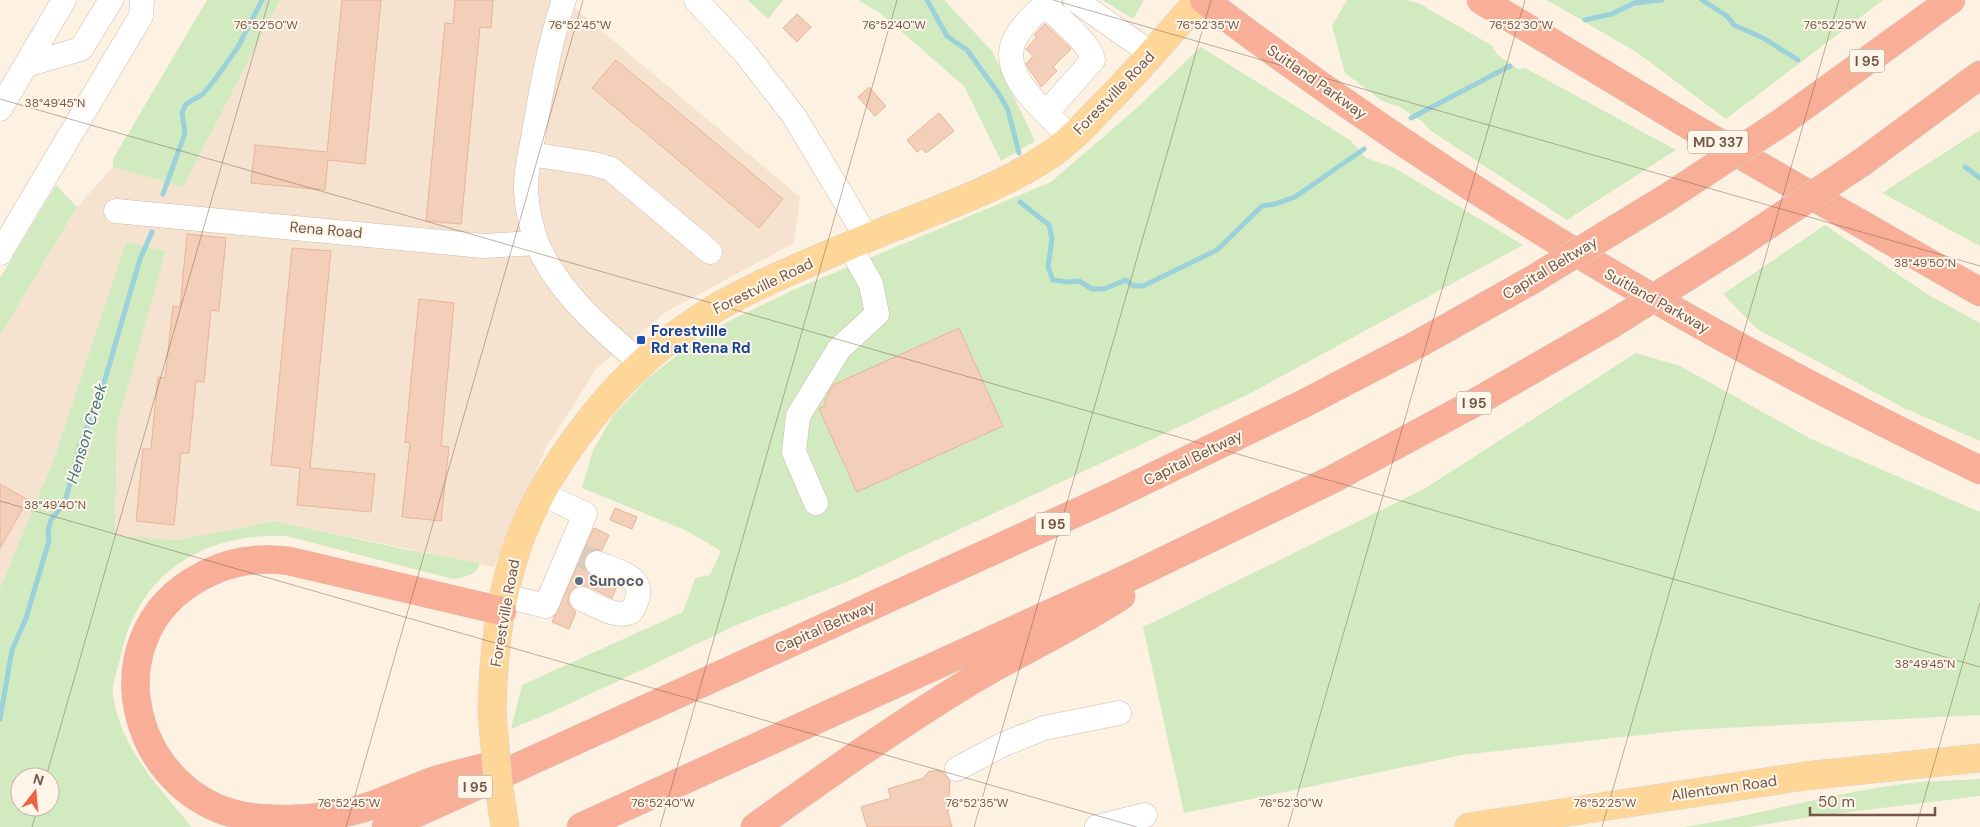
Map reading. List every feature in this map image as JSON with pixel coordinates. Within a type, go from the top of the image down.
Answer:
[{"type":"highway","name":"Suitland Parkway","points":[[1204,0],[1392,135],[1592,264],[1835,398],[1980,470]]},
{"type":"highway","name":"MD 337","points":[[1481,0],[1698,131],[1980,292]]},
{"type":"highway","name":"Capital Beltway","points":[[386,827],[1113,496],[1303,404],[1420,343],[1532,280],[1668,197],[1782,122],[1951,0]]},
{"type":"highway","name":"I 95","points":[[581,827],[1218,535],[1341,474],[1476,402],[1612,324],[1738,245],[1861,163],[1980,75]]},
{"type":"highway","points":[[755,827],[936,702],[1002,663],[1078,624],[1218,535]]},
{"type":"highway","points":[[503,604],[289,562],[264,559],[230,564],[207,574],[180,590],[160,609],[149,627],[138,659],[135,685],[142,726],[162,765],[192,794],[228,812],[258,818],[311,818],[346,812],[388,800],[431,782],[563,746]]},
{"type":"main road","name":"Forestville Road","points":[[505,827],[496,764],[492,712],[493,678],[503,604],[518,544],[542,494],[575,441],[641,364],[705,315],[744,294],[858,242],[992,186],[1039,162],[1071,138],[1152,54],[1199,0]]},
{"type":"main road","name":"Allentown Road","points":[[1469,827],[1796,777],[1980,758]]},
{"type":"street","points":[[1,104],[64,0]]},
{"type":"street","points":[[26,65],[81,49],[110,0]]},
{"type":"street","points":[[118,0],[118,11],[129,37]]},
{"type":"street","points":[[0,253],[141,16],[142,0]]},
{"type":"street","points":[[564,0],[539,102],[530,154],[526,190],[530,219],[537,243],[566,290],[618,344],[641,364]]},
{"type":"street","points":[[696,0],[745,53],[794,116],[858,242],[871,284],[877,314],[839,349],[798,416],[794,452],[816,503]]},
{"type":"street","points":[[1075,0],[1152,54]]},
{"type":"street","points":[[1047,112],[1093,60],[1092,54],[1086,45],[1047,2],[1020,31],[1011,50],[1011,61],[1020,84],[1071,138]]},
{"type":"street","points":[[530,154],[594,164],[611,169],[710,252]]},
{"type":"street","name":"Rena Road","points":[[116,211],[483,246],[537,243]]},
{"type":"street","points":[[503,604],[546,606],[567,593],[582,556],[585,514],[542,494]]},
{"type":"street","points":[[567,593],[614,613],[623,614],[631,612],[637,600],[639,588],[634,579],[582,556]]},
{"type":"street","points":[[957,769],[1002,745],[1044,728],[1119,712]]},
{"type":"street","points":[[1097,827],[1145,815]]},
{"type":"shaded area","points":[[280,0],[565,0],[800,197],[794,243],[666,312],[597,368],[546,448],[494,567],[275,521],[177,540],[115,537],[117,425],[166,251],[126,242],[55,456],[0,588],[0,336],[77,207],[113,167],[183,187]]},
{"type":"green space","points":[[207,0],[280,0],[183,187],[113,167],[113,159]]},
{"type":"green space","points":[[748,0],[783,0],[768,19]]},
{"type":"green space","points":[[858,0],[944,0],[992,51],[1035,141],[1001,161],[964,86],[880,13]]},
{"type":"green space","points":[[1102,0],[1144,0],[1133,19]]},
{"type":"green space","points":[[1347,0],[1407,0],[1420,4],[1491,45],[1498,55],[1518,69],[1525,68],[1676,150],[1567,220],[1431,131],[1424,123],[1400,107],[1382,101],[1345,73],[1332,26]]},
{"type":"green space","points":[[1547,0],[1883,0],[1726,119],[1638,53]]},
{"type":"green space","points":[[1201,47],[1350,140],[1366,158],[1393,167],[1523,245],[1247,395],[849,581],[739,624],[554,711],[511,729],[522,685],[683,612],[695,578],[710,575],[721,551],[685,530],[582,488],[593,450],[613,416],[648,378],[688,347],[729,321],[793,290],[1051,182],[1139,106]]},
{"type":"green space","points":[[1980,130],[1980,246],[1882,193]]},
{"type":"green space","points":[[56,185],[77,207],[0,336],[0,278]]},
{"type":"green space","points":[[1825,225],[1927,294],[1980,323],[1980,441],[1904,408],[1757,329],[1723,294]]},
{"type":"green space","points":[[126,242],[166,251],[117,425],[115,536],[177,540],[275,521],[403,549],[480,563],[473,573],[453,579],[286,536],[256,537],[228,542],[203,550],[180,563],[159,580],[143,601],[130,626],[115,675],[113,696],[117,715],[133,750],[155,782],[192,827],[0,827],[0,588],[55,456]]},
{"type":"green space","points":[[1636,353],[1680,366],[1811,439],[1980,512],[1980,715],[1686,730],[1462,755],[1184,813],[1143,627],[1424,489]]},
{"type":"green space","points":[[1980,779],[1980,796],[1817,816],[1749,827],[1683,827],[1882,787],[1920,782]]},
{"type":"building","points":[[342,0],[381,0],[365,164],[328,160],[325,190],[251,183],[255,145],[327,152]]},
{"type":"building","points":[[455,0],[493,0],[491,28],[480,27],[461,224],[426,221],[445,23],[453,24]]},
{"type":"building","points":[[797,14],[811,27],[797,42],[783,28]]},
{"type":"building","points":[[1045,24],[1071,49],[1053,67],[1057,71],[1041,87],[1026,64],[1033,56],[1026,49],[1037,37],[1034,35]]},
{"type":"building","points":[[616,60],[783,199],[759,228],[592,88]]},
{"type":"building","points":[[869,87],[886,106],[875,116],[858,97]]},
{"type":"building","points":[[939,113],[954,131],[926,153],[922,148],[917,152],[907,140]]},
{"type":"building","points":[[187,234],[226,238],[219,311],[211,310],[204,382],[196,381],[189,453],[181,453],[174,525],[136,521],[143,449],[151,449],[158,377],[165,378],[173,306],[180,307]]},
{"type":"building","points":[[292,248],[331,251],[310,468],[375,474],[371,512],[297,505],[300,468],[271,465]]},
{"type":"building","points":[[419,299],[454,303],[441,446],[449,447],[441,521],[402,517],[410,443],[405,442]]},
{"type":"building","points":[[959,328],[1003,426],[857,492],[819,409],[826,405],[824,401],[829,395],[828,393],[833,385]]},
{"type":"building","points":[[0,484],[28,500],[0,548]]},
{"type":"building","points":[[615,508],[637,517],[632,529],[610,520]]},
{"type":"building","name":"Sunoco","points":[[594,528],[609,535],[602,550],[595,549],[588,553],[584,559],[584,566],[592,576],[617,586],[612,598],[587,586],[580,585],[574,588],[569,594],[568,601],[576,612],[569,629],[552,622]]},
{"type":"building","points":[[937,770],[944,773],[950,781],[948,813],[952,827],[867,827],[861,807],[891,798],[888,789],[924,778],[928,772]]},
{"type":"waterway","name":"Henson Creek","points":[[163,194],[185,133],[182,113],[186,104],[203,94],[213,82],[238,47],[262,0]]},
{"type":"waterway","name":"Henson Creek","points":[[927,0],[947,36],[967,50],[999,94],[1008,110],[1019,153]]},
{"type":"waterway","name":"Henson Creek","points":[[1585,20],[1612,14],[1634,3],[1662,0]]},
{"type":"waterway","name":"Henson Creek","points":[[1702,0],[1727,16],[1734,25],[1763,38],[1798,60]]},
{"type":"waterway","name":"Henson Creek","points":[[1411,118],[1510,66]]},
{"type":"waterway","name":"Henson Creek","points":[[1020,202],[1049,225],[1052,239],[1048,267],[1053,280],[1079,281],[1092,289],[1104,289],[1126,280],[1133,286],[1143,286],[1217,250],[1262,206],[1295,197],[1364,149]]},
{"type":"waterway","name":"Henson Creek","points":[[1965,167],[1980,178]]},
{"type":"waterway","name":"Henson Creek","points":[[0,719],[12,650],[26,618],[49,541],[48,530],[51,520],[65,502],[79,448],[104,383],[140,259],[152,232]]},
{"type":"tunnel","points":[[580,555],[597,563]]},
{"type":"place","name":"Forestville Rd at Rena Rd","points":[[641,340]]},
{"type":"place","name":"Sunoco","points":[[579,581]]}]
